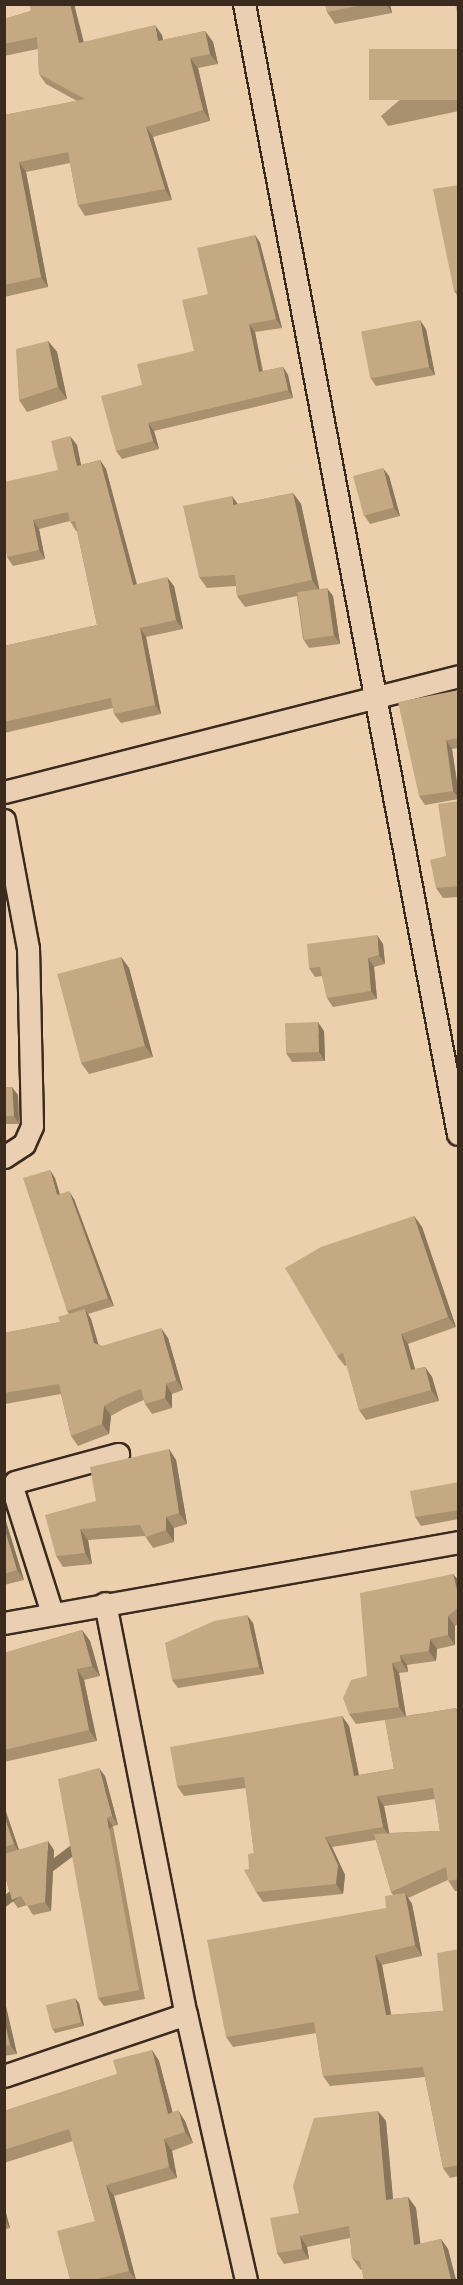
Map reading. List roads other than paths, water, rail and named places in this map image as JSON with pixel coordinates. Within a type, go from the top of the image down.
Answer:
[{"type":"street","points":[[244,4],[459,1134]]},
{"type":"street","points":[[4,792],[459,676]]},
{"type":"street","points":[[4,820],[28,948],[32,1126],[24,1144],[4,1158]]},
{"type":"street","points":[[52,1613],[13,1490],[15,1482],[118,1454]]},
{"type":"street","points":[[4,1623],[105,1603],[459,1542]]},
{"type":"street","points":[[105,1603],[186,2014],[246,2280]]},
{"type":"street","points":[[4,2076],[186,2014]]}]
